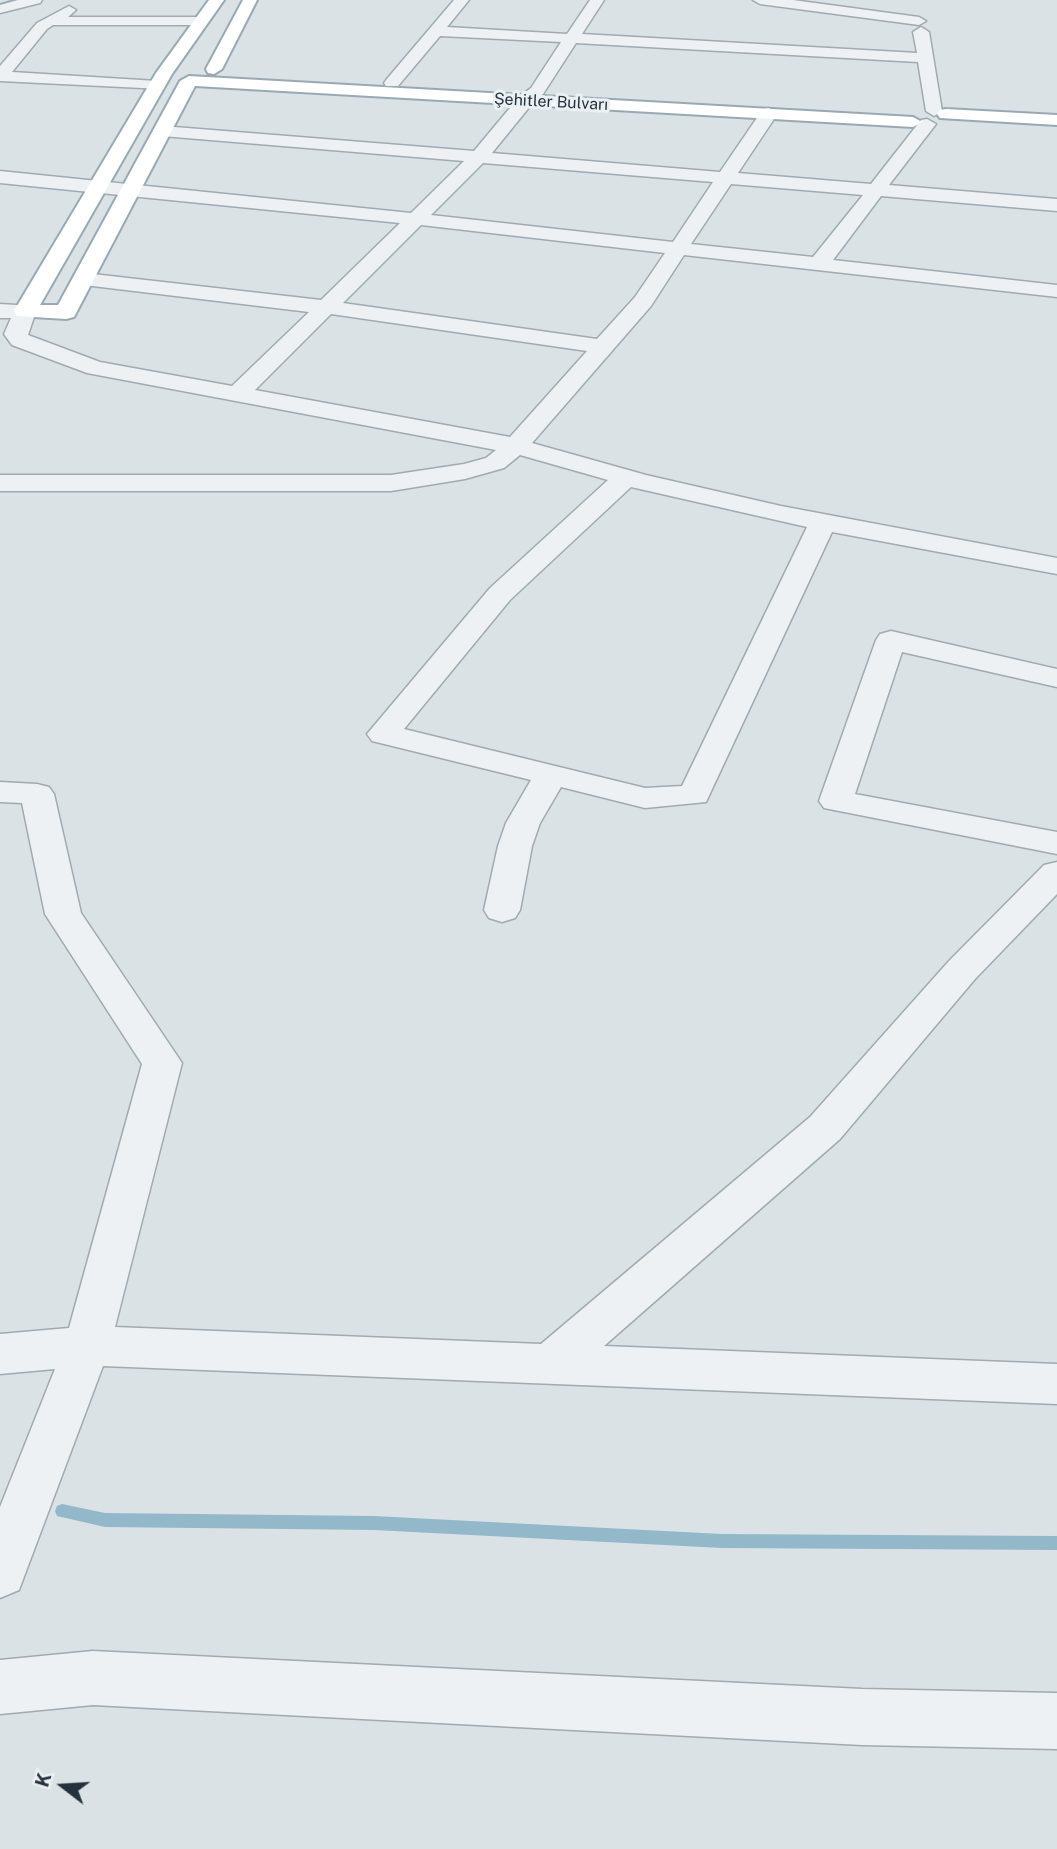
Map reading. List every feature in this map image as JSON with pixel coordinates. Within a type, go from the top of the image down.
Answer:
[{"type":"main road","points":[[189,82],[66,312],[25,311],[160,80],[217,0]]},
{"type":"main road","points":[[216,70],[250,0]]},
{"type":"main road","name":"Şehitler Bulvarı","points":[[160,80],[175,68],[192,66],[238,75],[392,83],[769,113],[1057,120]]},
{"type":"main road","name":"Şehitler Bulvarı","points":[[189,82],[208,79],[216,70]]},
{"type":"main road","name":"Şehitler Bulvarı","points":[[160,80],[166,78],[189,82],[531,96],[930,118],[1057,129]]},
{"type":"street","points":[[0,9],[35,0]]},
{"type":"street","points":[[0,76],[42,26],[87,0]]},
{"type":"street","points":[[392,83],[462,0]]},
{"type":"street","points":[[239,393],[478,158],[531,96],[597,0]]},
{"type":"street","points":[[760,0],[925,58]]},
{"type":"street","points":[[819,264],[930,118],[925,58],[916,0]]},
{"type":"street","points":[[49,21],[201,21]]},
{"type":"street","points":[[436,31],[571,38],[860,34],[919,21]]},
{"type":"street","points":[[0,76],[160,80]]},
{"type":"street","points":[[0,483],[391,483],[465,471],[495,463],[516,446],[643,301],[769,113]]},
{"type":"street","points":[[162,131],[1057,205]]},
{"type":"street","points":[[0,177],[416,219],[1057,291]]},
{"type":"street","points":[[84,279],[326,307],[604,346]]},
{"type":"street","points":[[0,311],[25,311],[15,334],[20,340],[61,353],[95,368],[516,446],[627,476],[823,522],[1056,562]]},
{"type":"street","points":[[61,353],[58,327],[66,312]]},
{"type":"street","points":[[627,476],[500,594],[383,734],[645,798],[694,795],[823,522]]},
{"type":"street","points":[[1057,677],[891,640],[836,801],[1057,843]]},
{"type":"street","points":[[502,911],[515,846],[523,823],[551,775]]},
{"type":"street","points":[[0,792],[37,794],[63,914],[162,1063],[87,1346],[0,1573]]},
{"type":"street","points":[[551,1364],[825,1128],[962,970],[1057,873]]},
{"type":"street","points":[[0,1354],[87,1346],[1057,1384]]},
{"type":"street","points":[[0,1688],[93,1678],[862,1717],[1057,1721]]},
{"type":"waterway","points":[[0,4],[14,0]]},
{"type":"waterway","points":[[62,1511],[105,1520],[374,1523],[722,1541],[1057,1543]]}]
